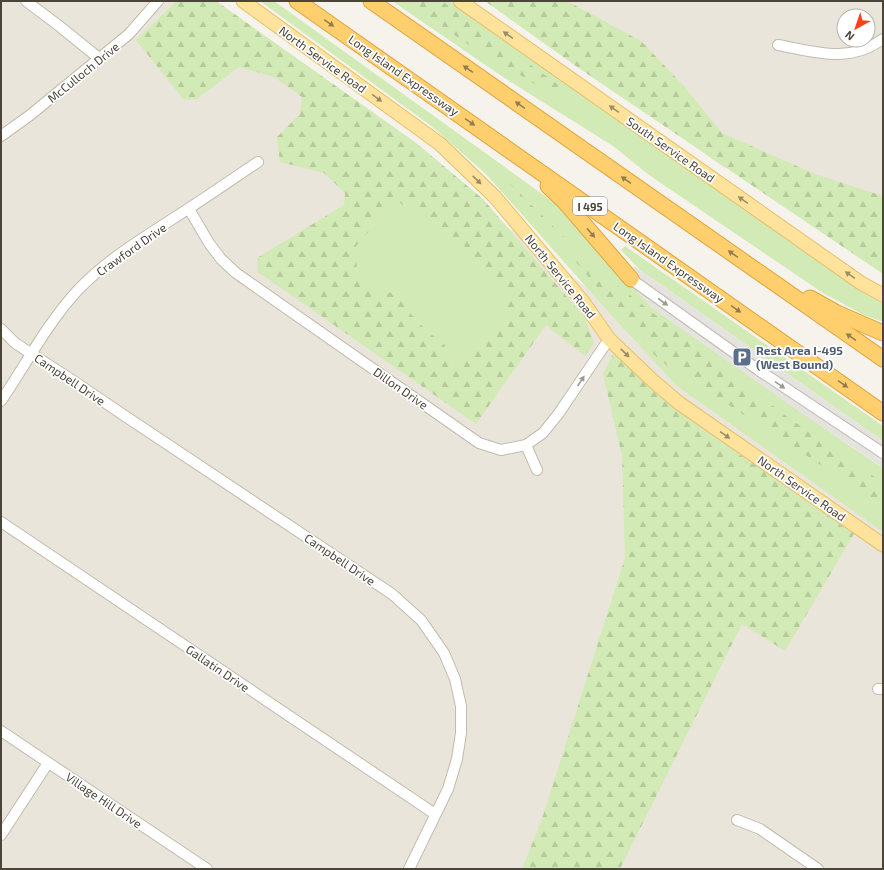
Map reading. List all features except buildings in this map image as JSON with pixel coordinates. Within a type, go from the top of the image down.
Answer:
[{"type":"highway","name":"Long Island Expressway","points":[[297,1],[883,413]]},
{"type":"highway","points":[[371,1],[883,359]]},
{"type":"highway","points":[[493,138],[564,201],[631,279]]},
{"type":"highway","points":[[751,267],[837,313],[883,333]]},
{"type":"main road","name":"North Service Road","points":[[243,1],[440,144],[495,197],[584,302],[609,339],[652,380],[679,402],[883,545]]},
{"type":"main road","name":"South Service Road","points":[[460,1],[855,278],[883,295]]},
{"type":"street","points":[[26,1],[100,59]]},
{"type":"street","name":"McCulloch Drive","points":[[1,136],[29,116],[100,59],[129,34],[158,1]]},
{"type":"street","points":[[778,45],[814,53],[834,54],[856,52],[874,45],[883,39]]},
{"type":"street","name":"Crawford Drive","points":[[1,401],[58,313],[98,270],[128,248],[258,162]]},
{"type":"street","name":"Dillon Drive","points":[[189,209],[209,243],[221,259],[236,273],[479,443],[501,450],[526,445],[543,433],[559,413],[609,339]]},
{"type":"street","points":[[631,279],[757,369],[883,453]]},
{"type":"street","name":"Campbell Drive","points":[[1,328],[15,343],[392,594],[421,620],[444,653],[455,679],[461,706],[461,733],[457,759],[448,789],[409,869]]},
{"type":"street","points":[[526,445],[536,470]]},
{"type":"street","name":"Gallatin Drive","points":[[1,522],[435,814]]},
{"type":"street","name":"Village Hill Drive","points":[[1,731],[207,869]]},
{"type":"street","points":[[1,835],[48,763]]},
{"type":"street","points":[[737,820],[760,829],[818,869]]},
{"type":"shaded area","points":[[1,1],[213,1],[883,515],[883,869],[1,869]]},
{"type":"shaded area","points":[[498,1],[883,1],[883,216],[723,167]]},
{"type":"shaded area","name":"Rest Area I-495 (West Bound)","points":[[634,266],[883,441],[883,468],[800,412],[652,308],[629,281]]},
{"type":"green space","points":[[177,1],[216,1],[415,142],[483,199],[585,318],[594,343],[585,356],[546,325],[476,424],[258,272],[257,258],[344,205],[345,193],[324,173],[280,162],[277,137],[300,114],[302,97],[274,77],[239,67],[197,99],[184,100],[136,40]],"holes":[[[400,203],[463,245],[506,288],[507,321],[460,365],[451,361],[444,344],[427,331],[408,311],[406,305],[395,294],[375,289],[357,274],[356,246],[373,227],[382,210]]]},
{"type":"green space","points":[[260,1],[274,1],[545,196],[577,222],[652,308],[883,468],[883,532],[677,386],[603,306],[486,174],[430,125]]},
{"type":"green space","points":[[392,1],[449,1],[883,303],[883,322],[864,315],[823,293],[649,175],[613,146],[503,77]]},
{"type":"green space","points":[[406,1],[442,1],[564,89],[556,91],[541,88],[512,70],[486,57]]},
{"type":"green space","points":[[485,1],[567,1],[641,41],[683,85],[722,133],[815,174],[883,196],[883,274],[580,69]]},
{"type":"green space","points":[[509,183],[600,272],[785,415],[852,463],[883,482],[883,505],[659,360]]},
{"type":"green space","points":[[400,203],[463,245],[507,288],[507,321],[460,365],[451,361],[444,344],[427,331],[408,311],[406,305],[395,294],[375,289],[357,274],[355,246],[373,227],[382,210]]},
{"type":"green space","points":[[625,246],[883,426],[883,441],[640,270],[621,250]]},
{"type":"green space","points":[[614,352],[673,408],[854,534],[785,651],[742,624],[620,869],[522,869],[542,819],[625,558],[622,456],[603,374]]},
{"type":"place","name":"Rest Area I-495 (West Bound)","points":[[742,357]]}]
